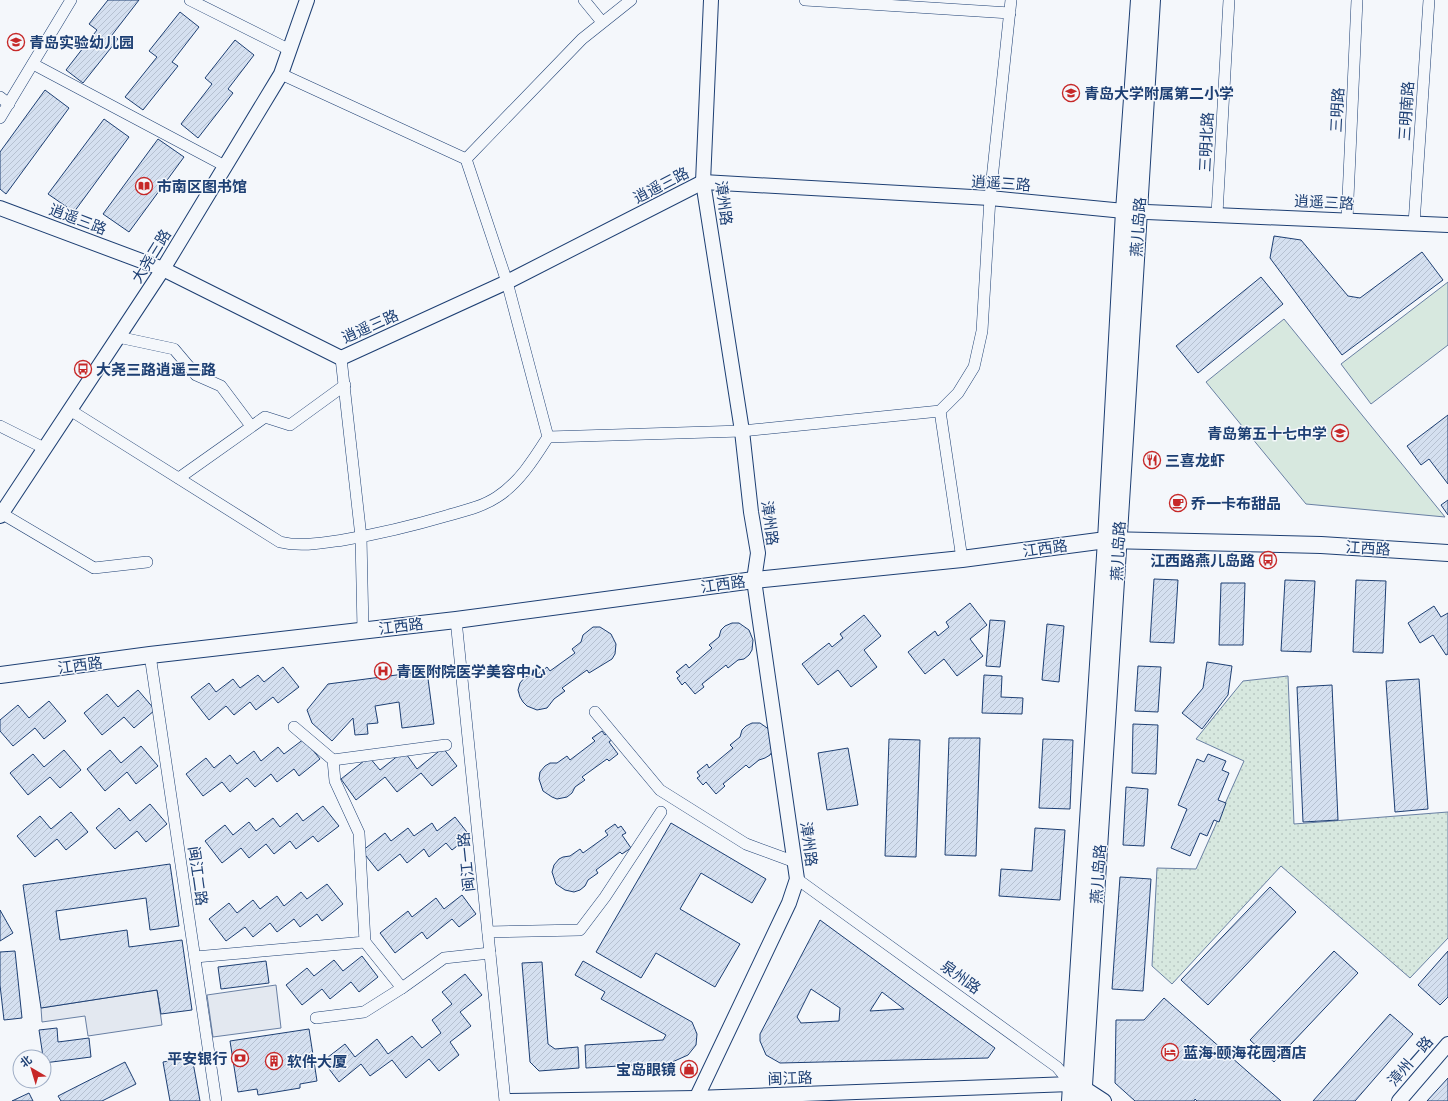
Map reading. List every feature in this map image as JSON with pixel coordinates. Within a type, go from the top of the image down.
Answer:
[{"type":"main road","name":"燕儿岛路","points":[[1070,1101],[1080,1091],[1131,211],[1139,0]]},
{"type":"main road","name":"燕儿岛路","points":[[1131,211],[1152,0]]},
{"type":"main road","name":"江西路","points":[[0,675],[150,655],[456,620],[754,580],[962,559],[1113,540],[1321,545],[1448,553]]},
{"type":"street","points":[[0,118],[4,100],[33,64],[71,0]]},
{"type":"street","points":[[190,0],[290,50]]},
{"type":"street","name":"大尧三路","points":[[1,515],[164,269],[281,74],[306,0]]},
{"type":"street","points":[[584,0],[602,22]]},
{"type":"street","points":[[466,159],[582,39],[631,0]]},
{"type":"street","name":"漳州路","points":[[695,1100],[789,903],[797,879],[754,580],[758,553],[751,512],[742,431],[703,182],[712,0]]},
{"type":"street","points":[[804,0],[1010,14]]},
{"type":"street","points":[[548,437],[742,431],[940,411],[958,392],[974,367],[982,331],[990,198],[1011,0]]},
{"type":"street","name":"三明北路","points":[[1217,214],[1229,0]]},
{"type":"street","name":"三明路","points":[[1347,220],[1357,0]]},
{"type":"street","name":"三明南路","points":[[1414,224],[1429,0]]},
{"type":"street","points":[[33,64],[225,166]]},
{"type":"street","points":[[70,410],[280,542],[293,545],[316,544],[361,537],[479,506],[497,497],[508,488],[535,458],[548,437],[507,282],[466,159],[281,74]]},
{"type":"street","name":"逍遥三路","points":[[0,208],[164,269],[341,358],[507,282],[703,182],[990,198],[1131,211],[1448,225]]},
{"type":"street","points":[[118,337],[174,349],[196,375],[221,386],[251,426]]},
{"type":"street","points":[[341,358],[361,537],[363,630]]},
{"type":"street","points":[[179,478],[265,417],[290,425],[345,385]]},
{"type":"street","points":[[940,411],[962,559]]},
{"type":"street","points":[[0,426],[44,448]]},
{"type":"street","points":[[1,515],[94,568],[147,562]]},
{"type":"street","name":"闽江一路","points":[[456,620],[505,1101]]},
{"type":"street","name":"闽江二路","points":[[150,655],[216,1101]]},
{"type":"street","points":[[595,712],[660,790],[746,844],[795,862]]},
{"type":"street","points":[[294,727],[333,760],[335,781],[359,833],[365,942],[402,988]]},
{"type":"street","points":[[333,760],[446,745]]},
{"type":"street","points":[[488,932],[580,930],[605,897],[662,812]]},
{"type":"street","name":"泉州路","points":[[797,879],[1057,1067],[1080,1091],[1104,1101]]},
{"type":"street","points":[[195,957],[365,942]]},
{"type":"street","points":[[316,1018],[364,1012],[402,988],[444,958],[490,953]]},
{"type":"street","name":"漳州一路","points":[[1399,1101],[1448,1044]]},
{"type":"street","name":"闽江路","points":[[510,1101],[695,1100],[800,1095],[849,1096],[1080,1091]]},
{"type":"shaded area","points":[[1448,282],[1448,345],[1371,404],[1341,364]]},
{"type":"shaded area","points":[[1284,319],[1445,517],[1306,504],[1206,382]]},
{"type":"shaded area","points":[[1288,676],[1294,824],[1448,812],[1448,938],[1410,978],[1281,866],[1172,984],[1152,966],[1157,868],[1196,869],[1244,761],[1196,739],[1243,681]]},
{"type":"shaded area","points":[[276,985],[281,1028],[213,1037],[207,995]]},
{"type":"shaded area","points":[[157,990],[162,1025],[88,1036],[85,1016],[42,1022],[41,1008]]},
{"type":"building","points":[[108,0],[139,0],[112,35],[118,39],[83,83],[66,70],[97,30],[89,24]]},
{"type":"building","points":[[180,12],[199,27],[172,62],[178,66],[143,110],[125,97],[157,57],[149,51]]},
{"type":"building","points":[[235,40],[254,55],[228,89],[233,93],[198,138],[181,124],[212,84],[205,78]]},
{"type":"building","points":[[45,90],[69,108],[6,194],[0,189],[0,152]]},
{"type":"building","points":[[104,119],[129,137],[74,212],[48,194]]},
{"type":"building","name":"市南区图书馆","points":[[158,139],[184,157],[129,232],[103,214]]},
{"type":"building","points":[[1274,236],[1301,240],[1348,296],[1360,298],[1422,252],[1443,280],[1342,355],[1270,258]]},
{"type":"building","points":[[1261,277],[1283,304],[1198,373],[1176,346]]},
{"type":"building","points":[[1448,415],[1448,484],[1429,459],[1421,465],[1407,446]]},
{"type":"building","points":[[1448,500],[1448,515],[1441,505]]},
{"type":"building","points":[[1154,579],[1178,580],[1174,643],[1150,642]]},
{"type":"building","points":[[1285,580],[1315,581],[1311,652],[1281,651]]},
{"type":"building","points":[[1356,580],[1386,581],[1383,653],[1353,652]]},
{"type":"building","points":[[1221,583],[1245,583],[1243,645],[1219,645]]},
{"type":"building","points":[[970,603],[987,625],[970,639],[983,656],[957,676],[944,659],[925,674],[908,652],[935,631],[938,636],[949,627],[946,622]]},
{"type":"building","points":[[1434,606],[1441,617],[1448,613],[1448,654],[1446,655],[1433,635],[1420,643],[1408,623]]},
{"type":"building","points":[[864,615],[881,636],[864,650],[877,667],[851,687],[838,670],[818,685],[802,664],[829,643],[832,647],[843,638],[840,634]]},
{"type":"building","points":[[990,620],[1005,621],[1000,667],[986,666]]},
{"type":"building","points":[[732,623],[739,623],[749,630],[753,640],[752,650],[744,659],[738,660],[728,668],[726,665],[702,684],[704,687],[695,694],[685,682],[682,685],[677,678],[680,676],[676,672],[686,664],[689,668],[712,648],[709,645],[719,637],[721,630],[725,626]]},
{"type":"building","points":[[1047,624],[1064,626],[1059,682],[1042,680]]},
{"type":"building","points":[[593,627],[600,627],[611,634],[616,644],[615,654],[612,659],[589,673],[587,670],[562,688],[565,691],[554,699],[547,708],[537,710],[527,706],[520,697],[518,690],[520,683],[525,677],[537,675],[547,667],[550,671],[575,653],[572,649],[581,642],[583,635]]},
{"type":"building","points":[[1207,662],[1232,666],[1228,695],[1202,729],[1182,713],[1203,688]]},
{"type":"building","points":[[1138,666],[1161,667],[1158,712],[1135,711]]},
{"type":"building","points":[[283,667],[299,687],[278,703],[273,697],[256,710],[250,702],[234,715],[226,706],[209,720],[191,697],[209,683],[216,692],[233,679],[240,688],[258,675],[264,682]]},
{"type":"building","points":[[427,671],[434,724],[402,728],[399,702],[375,706],[378,723],[367,724],[368,734],[355,735],[353,718],[332,741],[312,723],[307,710],[328,684]]},
{"type":"building","points":[[984,675],[1002,676],[1001,697],[1023,698],[1022,714],[982,713]]},
{"type":"building","points":[[1419,679],[1428,809],[1395,812],[1386,681]]},
{"type":"building","points":[[1332,685],[1338,820],[1303,822],[1297,687]]},
{"type":"building","points":[[138,690],[155,710],[134,728],[124,717],[102,735],[84,713],[107,694],[118,707]]},
{"type":"building","points":[[49,701],[66,721],[44,739],[35,728],[13,746],[0,731],[0,720],[18,705],[29,718]]},
{"type":"building","points":[[752,723],[760,723],[770,730],[773,750],[770,755],[759,760],[749,768],[746,765],[723,784],[725,786],[716,794],[706,782],[703,785],[697,778],[700,776],[697,772],[707,764],[709,768],[733,748],[730,745],[740,737],[742,730],[746,726]]},
{"type":"building","points":[[1133,724],[1158,725],[1156,774],[1132,773]]},
{"type":"building","points":[[602,731],[605,735],[608,733],[613,739],[609,742],[618,754],[609,761],[607,759],[582,777],[585,780],[575,787],[572,793],[567,797],[557,799],[543,791],[539,779],[540,772],[545,766],[550,763],[557,763],[567,756],[570,760],[595,741],[592,738]]},
{"type":"building","points":[[949,738],[980,738],[976,856],[945,855]]},
{"type":"building","points":[[304,739],[320,759],[299,776],[294,769],[277,782],[271,774],[255,787],[247,778],[230,792],[222,782],[203,796],[186,774],[206,758],[214,768],[230,755],[237,764],[254,751],[261,761],[278,747],[284,754]]},
{"type":"building","points":[[889,739],[920,740],[916,857],[885,856]]},
{"type":"building","points":[[1043,739],[1073,740],[1070,809],[1039,808]]},
{"type":"building","points":[[141,746],[158,766],[136,784],[127,772],[105,791],[87,769],[110,750],[121,763]]},
{"type":"building","points":[[443,748],[457,766],[432,786],[421,773],[397,792],[385,777],[356,800],[341,779],[369,757],[380,770],[404,751],[417,769]]},
{"type":"building","points":[[848,748],[858,805],[827,810],[818,753]]},
{"type":"building","points":[[64,750],[81,770],[60,788],[50,777],[28,795],[10,773],[33,754],[44,767]]},
{"type":"building","points":[[1208,754],[1226,761],[1222,770],[1229,773],[1218,800],[1226,803],[1219,822],[1214,820],[1207,836],[1200,833],[1190,856],[1171,848],[1187,809],[1178,805],[1197,759],[1204,762]]},
{"type":"building","points":[[1126,787],[1148,789],[1144,846],[1123,845]]},
{"type":"building","points":[[150,804],[167,824],[146,842],[137,831],[115,849],[96,828],[119,808],[130,821]]},
{"type":"building","points":[[323,806],[339,826],[318,842],[313,836],[296,849],[290,841],[274,854],[266,844],[249,858],[241,848],[222,863],[205,841],[225,825],[233,835],[249,822],[256,831],[273,818],[280,827],[297,813],[303,821]]},
{"type":"building","points":[[71,812],[88,832],[66,850],[57,839],[35,857],[17,836],[40,816],[51,829]]},
{"type":"building","points":[[455,817],[470,836],[452,850],[446,843],[429,857],[424,849],[407,863],[400,854],[378,871],[362,851],[385,833],[391,841],[408,828],[414,836],[432,823],[437,831]]},
{"type":"building","points":[[671,823],[766,879],[752,903],[701,873],[680,909],[740,944],[715,987],[656,953],[641,978],[596,952]]},
{"type":"building","points":[[615,824],[618,828],[621,826],[626,833],[622,835],[631,848],[622,854],[620,852],[596,870],[598,873],[588,880],[585,886],[580,890],[574,892],[565,890],[556,884],[552,872],[554,865],[559,859],[570,856],[580,849],[583,853],[608,835],[605,831]]},
{"type":"building","points":[[1035,828],[1065,830],[1060,900],[999,896],[1001,869],[1032,871]]},
{"type":"building","points":[[170,864],[179,926],[150,930],[146,898],[56,911],[60,940],[127,930],[129,947],[182,940],[192,1010],[161,1014],[157,990],[41,1008],[23,885]]},
{"type":"building","points":[[1120,877],[1151,879],[1143,991],[1112,989]]},
{"type":"building","points":[[327,884],[343,904],[322,921],[317,914],[300,927],[294,919],[277,932],[270,923],[253,937],[245,927],[226,941],[209,919],[229,903],[237,913],[253,900],[260,909],[277,896],[284,906],[301,892],[307,899]]},
{"type":"building","points":[[1270,887],[1296,912],[1208,1005],[1181,980]]},
{"type":"building","points":[[462,895],[476,914],[459,927],[452,919],[427,939],[422,932],[395,953],[380,933],[408,911],[412,917],[436,898],[444,909]]},
{"type":"building","points":[[0,910],[13,933],[0,941]]},
{"type":"building","points":[[820,920],[995,1048],[988,1058],[780,1063],[766,1055],[760,1041],[760,1034]],"holes":[[[811,989],[840,1008],[839,1021],[801,1023],[797,1017]],[[882,992],[904,1009],[870,1011]]]},
{"type":"building","points":[[15,951],[22,1018],[4,1020],[0,985],[0,952]]},
{"type":"building","points":[[1334,951],[1358,973],[1274,1062],[1250,1040]]},
{"type":"building","points":[[1448,951],[1448,997],[1440,1005],[1418,985]]},
{"type":"building","points":[[362,956],[378,977],[359,992],[351,982],[330,999],[322,989],[302,1005],[286,985],[307,968],[314,976],[334,960],[343,971]]},
{"type":"building","points":[[266,961],[269,983],[221,989],[218,967]]},
{"type":"building","points":[[583,961],[692,1022],[697,1034],[696,1045],[688,1055],[670,1063],[586,1068],[585,1045],[663,1040],[666,1035],[601,999],[605,992],[575,975]]},
{"type":"building","points":[[542,962],[548,1044],[555,1049],[578,1047],[579,1068],[539,1071],[530,1062],[522,963]]},
{"type":"building","points":[[465,974],[482,995],[460,1012],[471,1026],[450,1042],[459,1055],[439,1071],[429,1059],[406,1078],[392,1060],[370,1076],[361,1064],[339,1082],[323,1061],[345,1044],[355,1057],[377,1039],[388,1054],[412,1036],[422,1048],[441,1033],[432,1020],[452,1004],[442,992]]},
{"type":"building","name":"蓝海·颐海花园酒店","points":[[1164,998],[1281,1101],[1197,1101],[1195,1099],[1194,1101],[1135,1101],[1115,1083],[1116,1020],[1144,1020]]},
{"type":"building","points":[[1390,1014],[1413,1034],[1355,1101],[1313,1101]]},
{"type":"building","points":[[57,1028],[58,1042],[89,1038],[91,1057],[52,1062],[52,1049],[42,1049],[39,1030]]},
{"type":"building","name":"软件大厦","points":[[309,1029],[317,1081],[300,1084],[300,1088],[258,1095],[257,1089],[238,1092],[230,1041]]},
{"type":"building","points":[[192,1057],[200,1101],[170,1101],[163,1062]]},
{"type":"building","points":[[125,1062],[136,1084],[102,1101],[61,1101],[58,1096]]},
{"type":"building","points":[[1448,1078],[1448,1101],[1427,1101]]},
{"type":"building","points":[[29,1093],[33,1101],[12,1101]]},
{"type":"place","name":"青岛实验幼儿园","points":[[16,42]]},
{"type":"place","name":"青岛大学附属第二小学","points":[[1071,93]]},
{"type":"place","name":"市南区图书馆","points":[[144,186]]},
{"type":"place","name":"大尧三路逍遥三路","points":[[83,369]]},
{"type":"place","name":"青岛第五十七中学","points":[[1340,433]]},
{"type":"place","name":"三喜龙虾","points":[[1152,460]]},
{"type":"place","name":"乔一卡布甜品","points":[[1178,503]]},
{"type":"place","name":"江西路燕儿岛路","points":[[1268,560]]},
{"type":"place","name":"青医附院医学美容中心","points":[[383,671]]},
{"type":"place","name":"蓝海·颐海花园酒店","points":[[1170,1052]]},
{"type":"place","name":"平安银行","points":[[240,1058]]},
{"type":"place","name":"软件大厦","points":[[274,1061]]},
{"type":"place","name":"宝岛眼镜","points":[[689,1069]]}]
